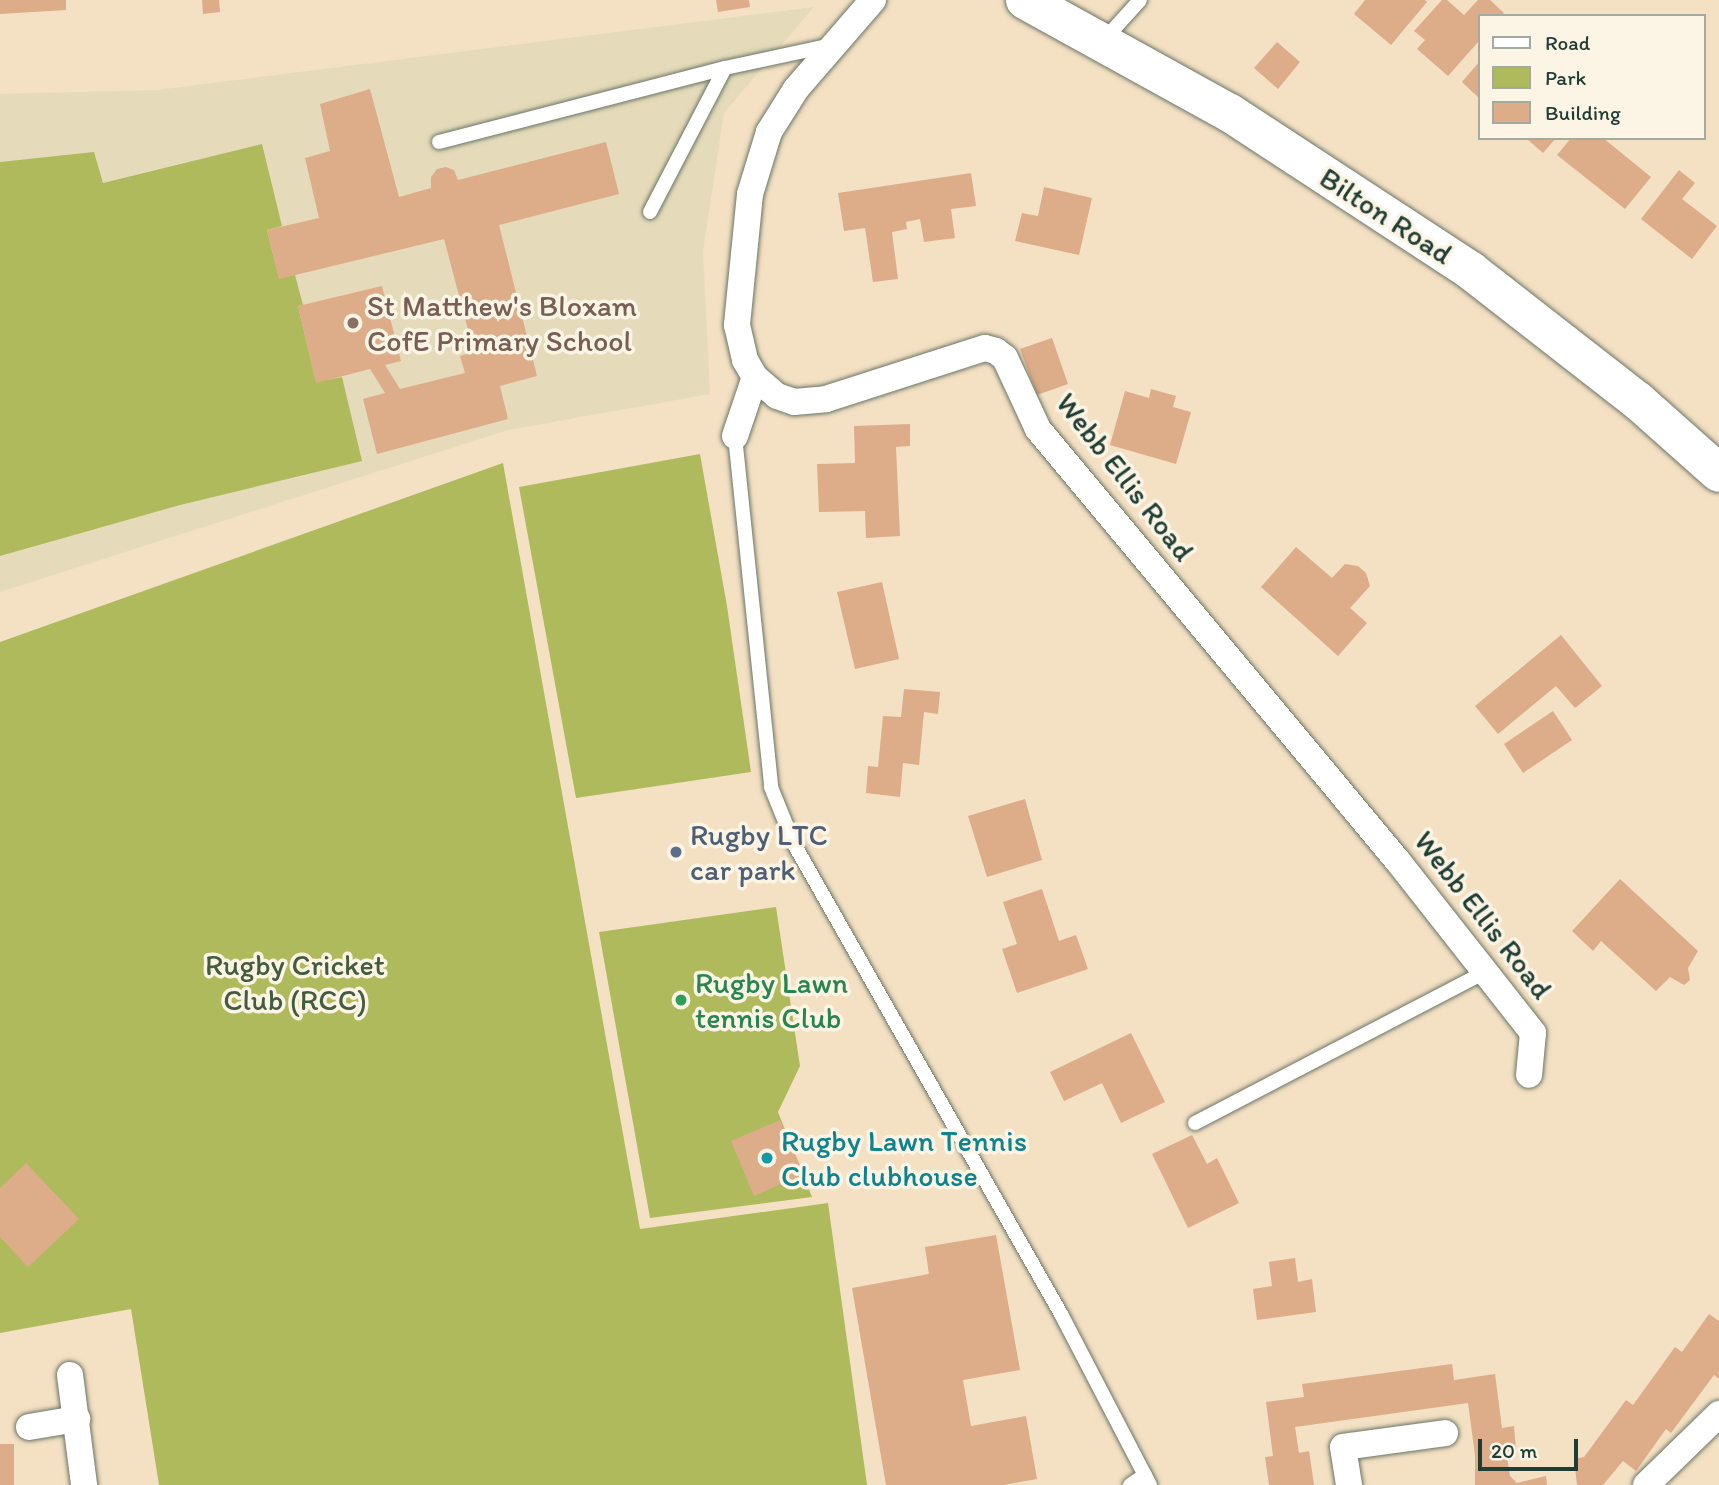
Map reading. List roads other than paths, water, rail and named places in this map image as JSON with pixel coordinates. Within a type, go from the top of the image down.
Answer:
[{"type":"main road","name":"Bilton Road","points":[[1025,0],[1230,113],[1471,271],[1638,401],[1719,473]]},
{"type":"street","points":[[735,436],[755,377],[745,359],[737,325],[750,194],[769,132],[796,89],[873,0]]},
{"type":"street","name":"Webb Ellis Road","points":[[755,377],[777,396],[794,402],[826,399],[985,348],[996,351],[1005,358],[1038,429],[1397,860],[1533,1033],[1529,1075]]},
{"type":"street","points":[[70,1375],[84,1485]]},
{"type":"street","points":[[1646,1485],[1719,1414]]},
{"type":"street","points":[[29,1427],[77,1419]]},
{"type":"street","points":[[1349,1485],[1343,1447],[1445,1433]]},
{"type":"lane","points":[[1100,43],[1139,0]]},
{"type":"lane","points":[[439,142],[725,68],[833,44]]},
{"type":"lane","points":[[650,212],[725,68]]},
{"type":"lane","points":[[735,436],[771,787],[794,844],[1060,1314],[1147,1480],[1130,1485]]},
{"type":"lane","points":[[1195,1123],[1485,972]]},
{"type":"place","name":"St Matthew's Bloxam CofE Primary School","points":[[353,323]]},
{"type":"place","name":"Rugby LTC car park","points":[[676,852]]},
{"type":"place","name":"Rugby Lawn tennis Club","points":[[681,1000]]},
{"type":"place","name":"Rugby Lawn Tennis Club clubhouse","points":[[767,1158]]},
{"type":"park label","name":"Rugby Cricket Club (RCC)","points":[[295,982]]}]
